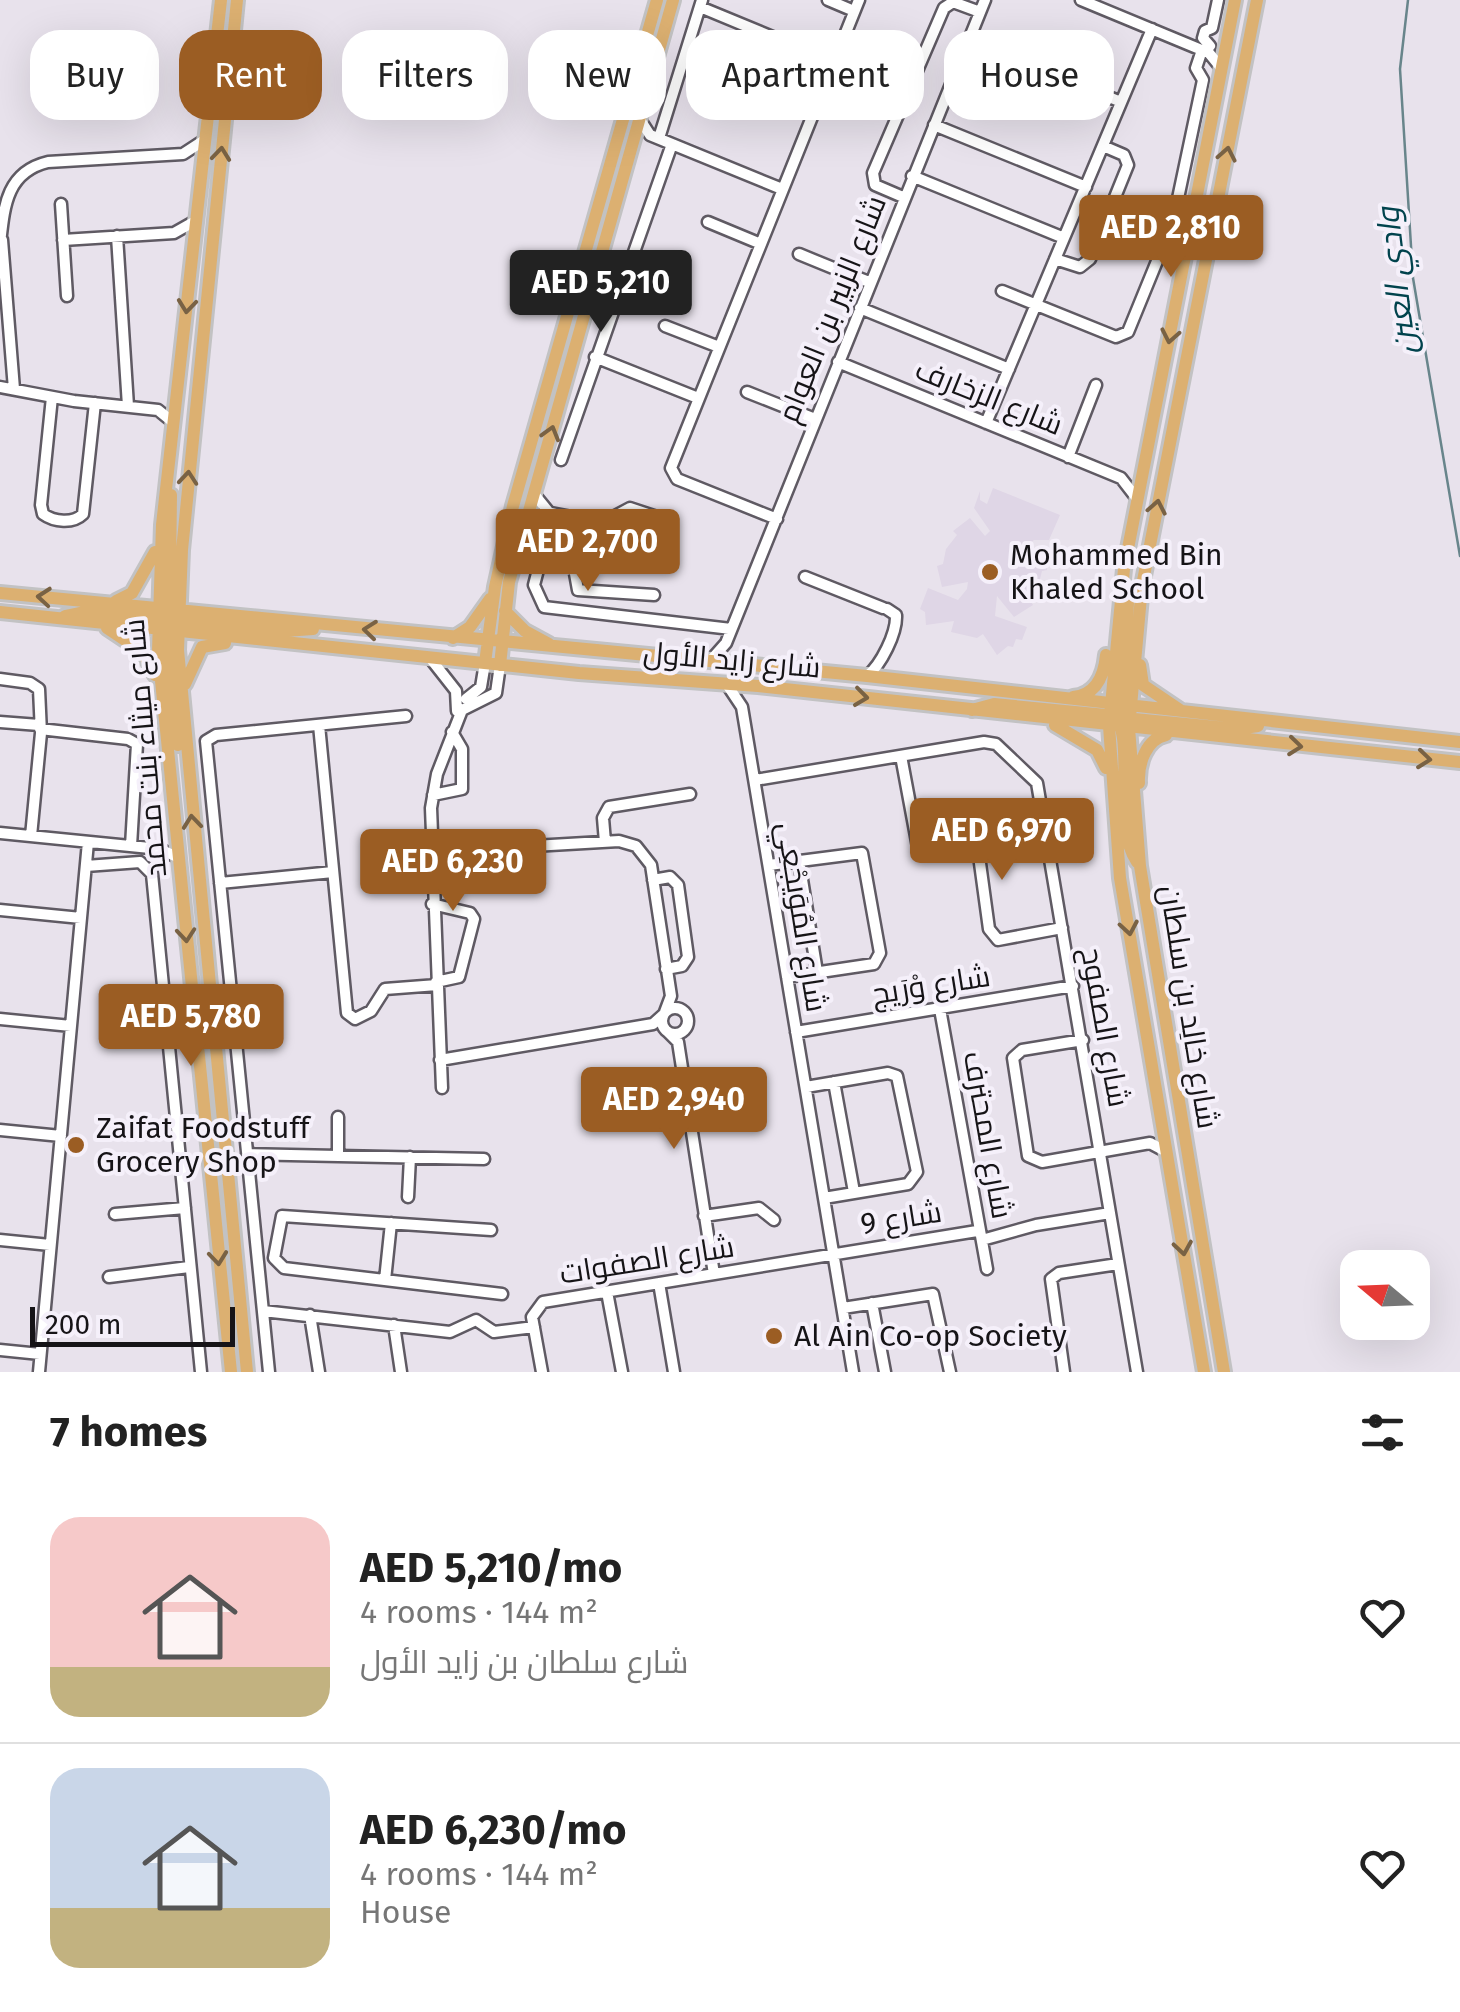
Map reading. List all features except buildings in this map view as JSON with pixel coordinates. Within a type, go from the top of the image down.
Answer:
[{"type":"main road","name":"شارع ميثاء بنت محمد","points":[[220,0],[162,526],[168,620],[182,701],[246,1367]]},
{"type":"main road","name":"شارع ميثاء بنت محمد","points":[[231,1372],[160,700],[237,0]]},
{"type":"main road","points":[[632,656],[610,661],[508,653],[502,665],[490,650],[494,587],[512,506],[657,0]]},
{"type":"main road","points":[[665,30],[673,0]]},
{"type":"main road","name":"شارع خالِد بن سلطان","points":[[1224,1372],[1140,866],[1120,717],[1118,620],[1124,569],[1236,0]]},
{"type":"main road","name":"شارع خالِد بن سلطان","points":[[1204,1372],[1112,804],[1120,717],[1137,620],[1256,0]]},
{"type":"main road","points":[[490,650],[505,611],[526,519],[639,120]]},
{"type":"main road","points":[[608,232],[599,225],[610,166]]},
{"type":"main road","points":[[168,478],[173,522],[168,620],[174,731],[186,762]]},
{"type":"main road","points":[[110,603],[129,596],[147,572],[162,526]]},
{"type":"main road","points":[[1124,569],[1128,595],[1120,717],[1127,842],[1140,866]]},
{"type":"main road","points":[[453,638],[475,622],[494,587]]},
{"type":"main road","name":"شارع زايد الأول","points":[[0,593],[110,603],[245,638],[429,657],[490,650],[560,650],[866,676],[1044,699],[1181,734],[1460,762]]},
{"type":"main road","points":[[505,611],[524,631],[560,650]]},
{"type":"main road","points":[[58,619],[84,612],[168,620]]},
{"type":"main road","name":"شارع زايد الأول","points":[[1,614],[96,623],[168,620],[328,626],[453,638],[490,650],[502,665],[758,686],[1044,720],[1186,714],[1460,742]]},
{"type":"main road","points":[[1044,699],[1081,697],[1092,691],[1103,673],[1118,620]]},
{"type":"main road","points":[[1137,620],[1141,681],[1186,714]]},
{"type":"main road","points":[[96,623],[148,656],[160,700]]},
{"type":"main road","points":[[182,701],[190,666],[205,644],[245,638]]},
{"type":"main road","points":[[359,650],[386,646],[490,650]]},
{"type":"main road","points":[[969,711],[994,704],[1237,729],[1272,722]]},
{"type":"main road","points":[[1044,720],[1100,752],[1112,804]]},
{"type":"main road","points":[[1134,819],[1140,801],[1139,769],[1148,748],[1159,736],[1181,734]]},
{"type":"main road","points":[[1190,1293],[1200,1291],[1204,1296],[1212,1334],[1221,1352]]},
{"type":"street","points":[[828,0],[857,5],[846,30]]},
{"type":"street","name":"شارع الزبير بن العوام","points":[[973,30],[985,0]]},
{"type":"street","points":[[1081,0],[1108,5],[1152,30],[1206,52],[1222,69]]},
{"type":"street","points":[[1002,291],[1116,336],[1128,332],[1178,208],[1203,80],[1196,68],[1210,46],[1202,38],[1212,28],[1218,0]]},
{"type":"street","points":[[904,197],[875,185],[874,173],[946,6],[956,3],[980,12]]},
{"type":"street","points":[[655,137],[701,4],[760,30]]},
{"type":"street","points":[[986,423],[1152,30]]},
{"type":"street","points":[[1206,52],[1227,43]]},
{"type":"street","points":[[1114,99],[1121,102]]},
{"type":"street","name":"شارع الزبير بن العوام","points":[[710,662],[730,633],[944,100]]},
{"type":"street","points":[[642,120],[655,137],[782,190]]},
{"type":"street","points":[[777,519],[672,476],[672,465],[809,120]]},
{"type":"street","points":[[934,125],[1086,187]]},
{"type":"street","points":[[632,144],[655,137]]},
{"type":"street","points":[[0,244],[8,192],[20,176],[38,165],[183,154],[206,139]]},
{"type":"street","points":[[561,460],[672,144]]},
{"type":"street","points":[[1055,259],[1080,267],[1090,259],[1128,165],[1124,155],[1103,146]]},
{"type":"street","points":[[183,154],[202,176]]},
{"type":"street","points":[[912,176],[1064,238]]},
{"type":"street","points":[[60,204],[67,296]]},
{"type":"street","points":[[63,240],[174,234],[198,220]]},
{"type":"street","points":[[708,222],[761,244]]},
{"type":"street","points":[[1,230],[14,389]]},
{"type":"street","points":[[174,234],[193,252]]},
{"type":"street","points":[[117,236],[128,406]]},
{"type":"street","points":[[799,254],[869,282]]},
{"type":"street","points":[[860,308],[1009,370]]},
{"type":"street","points":[[664,326],[720,347]]},
{"type":"street","points":[[595,358],[698,398]]},
{"type":"street","name":"شارع الزخارف","points":[[838,362],[1121,478]]},
{"type":"street","points":[[1068,457],[1096,386]]},
{"type":"street","points":[[0,388],[158,410],[174,423]]},
{"type":"street","points":[[747,392],[816,418]]},
{"type":"street","points":[[52,396],[41,504],[43,514],[52,519],[74,520],[82,514],[95,403]]},
{"type":"street","points":[[158,410],[177,399]]},
{"type":"street","points":[[1138,500],[1121,478],[1137,472],[1145,463]]},
{"type":"street","points":[[534,494],[548,511]]},
{"type":"street","points":[[526,519],[548,511],[602,523],[630,508],[663,519]]},
{"type":"street","points":[[548,511],[534,584],[539,602],[556,611],[730,633],[738,664]]},
{"type":"street","points":[[555,563],[574,568],[578,590],[654,595]]},
{"type":"street","points":[[804,577],[889,611],[880,660],[866,676]]},
{"type":"street","points":[[628,618],[629,593]]},
{"type":"street","points":[[458,710],[480,688],[490,650]]},
{"type":"street","points":[[429,657],[456,691],[458,710],[433,795],[430,852],[442,1088]]},
{"type":"street","points":[[880,660],[890,679]]},
{"type":"street","points":[[452,735],[467,704],[496,694],[502,665]]},
{"type":"street","points":[[0,680],[38,687],[40,727],[30,836]]},
{"type":"street","name":"شارع المُوَيجْعِي","points":[[726,683],[742,707],[853,1372]]},
{"type":"street","points":[[742,707],[758,686]]},
{"type":"street","points":[[269,1372],[225,961],[207,739],[406,716]]},
{"type":"street","points":[[0,722],[128,738],[137,744],[130,846]]},
{"type":"street","points":[[319,725],[348,1015],[364,1017],[388,988],[460,977],[474,919],[470,913],[432,904]]},
{"type":"street","points":[[433,795],[457,794],[463,786],[462,749],[452,735]]},
{"type":"street","name":"شارع الصفوح","points":[[755,780],[992,742],[1037,783],[1137,1372]]},
{"type":"street","points":[[901,756],[918,846]]},
{"type":"street","points":[[605,842],[602,818],[609,807],[690,794]]},
{"type":"street","points":[[1043,820],[984,829],[976,834],[989,929],[992,936],[1002,940],[1062,928]]},
{"type":"street","points":[[0,833],[160,848],[179,858]]},
{"type":"street","points":[[160,848],[177,836]]},
{"type":"street","points":[[39,1372],[88,842]]},
{"type":"street","points":[[430,852],[605,842],[636,846],[648,858],[653,880],[670,996],[662,1028]]},
{"type":"street","points":[[769,866],[862,853],[880,953],[874,964],[787,977]]},
{"type":"street","points":[[800,861],[817,972]]},
{"type":"street","points":[[86,866],[140,862],[151,870],[201,1372]]},
{"type":"street","points":[[220,883],[333,872]]},
{"type":"street","points":[[653,880],[670,877],[678,885],[688,956],[682,966],[666,969]]},
{"type":"street","points":[[0,910],[81,918]]},
{"type":"street","points":[[205,951],[225,961]]},
{"type":"street","points":[[207,977],[225,961]]},
{"type":"street","name":"شارع وْرَيج","points":[[796,1032],[1074,986]]},
{"type":"street","points":[[670,996],[688,1019],[678,1042],[714,1274]]},
{"type":"street","points":[[664,1014],[681,1009]]},
{"type":"street","name":"شارع المحترف","points":[[940,1009],[987,1269]]},
{"type":"street","points":[[180,1034],[194,1016]]},
{"type":"street","points":[[0,1020],[71,1026]]},
{"type":"street","points":[[440,1060],[662,1028],[684,1030]]},
{"type":"street","points":[[662,1028],[678,1042]]},
{"type":"street","points":[[167,1034],[180,1034],[198,1049]]},
{"type":"street","points":[[1083,1040],[1022,1050],[1012,1062],[1032,1160],[1150,1144],[1168,1154]]},
{"type":"street","points":[[806,1086],[888,1073],[897,1076],[917,1172],[908,1184],[824,1198]]},
{"type":"street","points":[[834,1082],[854,1192]]},
{"type":"street","points":[[338,1117],[338,1156]]},
{"type":"street","points":[[1150,1144],[1163,1124]]},
{"type":"street","points":[[0,1130],[61,1136]]},
{"type":"street","points":[[247,1154],[484,1159]]},
{"type":"street","points":[[408,1197],[410,1158]]},
{"type":"street","points":[[115,1214],[184,1208]]},
{"type":"street","points":[[704,1216],[759,1208],[774,1220]]},
{"type":"street","name":"شارع 9","points":[[833,1254],[1110,1213]]},
{"type":"street","points":[[490,1230],[282,1216],[276,1240],[279,1266],[502,1294]]},
{"type":"street","points":[[385,1280],[391,1223]]},
{"type":"street","points":[[0,1240],[50,1245]]},
{"type":"street","points":[[256,1241],[276,1240]]},
{"type":"street","name":"شارع الصفوات","points":[[529,1325],[534,1310],[543,1302],[833,1254]]},
{"type":"street","points":[[1064,1372],[1052,1279],[1058,1272],[1118,1264]]},
{"type":"street","points":[[109,1277],[189,1268]]},
{"type":"street","points":[[658,1283],[674,1372]]},
{"type":"street","points":[[607,1292],[622,1372]]},
{"type":"street","points":[[843,1308],[934,1294],[950,1372]]},
{"type":"street","points":[[872,1303],[885,1372]]},
{"type":"street","points":[[263,1314],[289,1313],[453,1332],[476,1320],[493,1330],[529,1325],[542,1372]]},
{"type":"street","points":[[310,1315],[318,1372]]},
{"type":"street","points":[[394,1325],[401,1372]]},
{"type":"street","points":[[0,1350],[40,1354]]},
{"type":"street","points":[[246,1367],[267,1359]]},
{"type":"shaded area","name":"Mohammed Bin Khaled School","points":[[993,488],[1060,515],[1049,540],[1034,540],[1018,552],[1042,550],[1043,563],[1047,562],[1036,595],[1030,600],[1033,605],[1014,617],[997,596],[995,616],[1027,627],[1022,640],[1016,639],[1013,647],[1008,646],[997,655],[983,634],[977,638],[951,632],[954,621],[926,625],[925,612],[920,609],[928,588],[958,600],[967,589],[968,582],[942,587],[937,566],[943,564],[946,549],[957,535],[953,531],[970,518],[985,536],[990,531],[974,508],[980,491],[980,500],[987,504]]},
{"type":"waterway","name":"وادي العين","points":[[1408,0],[1400,69],[1413,278],[1460,556]]},
{"type":"place","name":"Mohammed Bin Khaled School","points":[[990,572]]},
{"type":"place","name":"Zaifat Foodstuff Grocery Shop","points":[[76,1145]]},
{"type":"place","name":"Al Ain Co-op Society","points":[[774,1336]]}]
